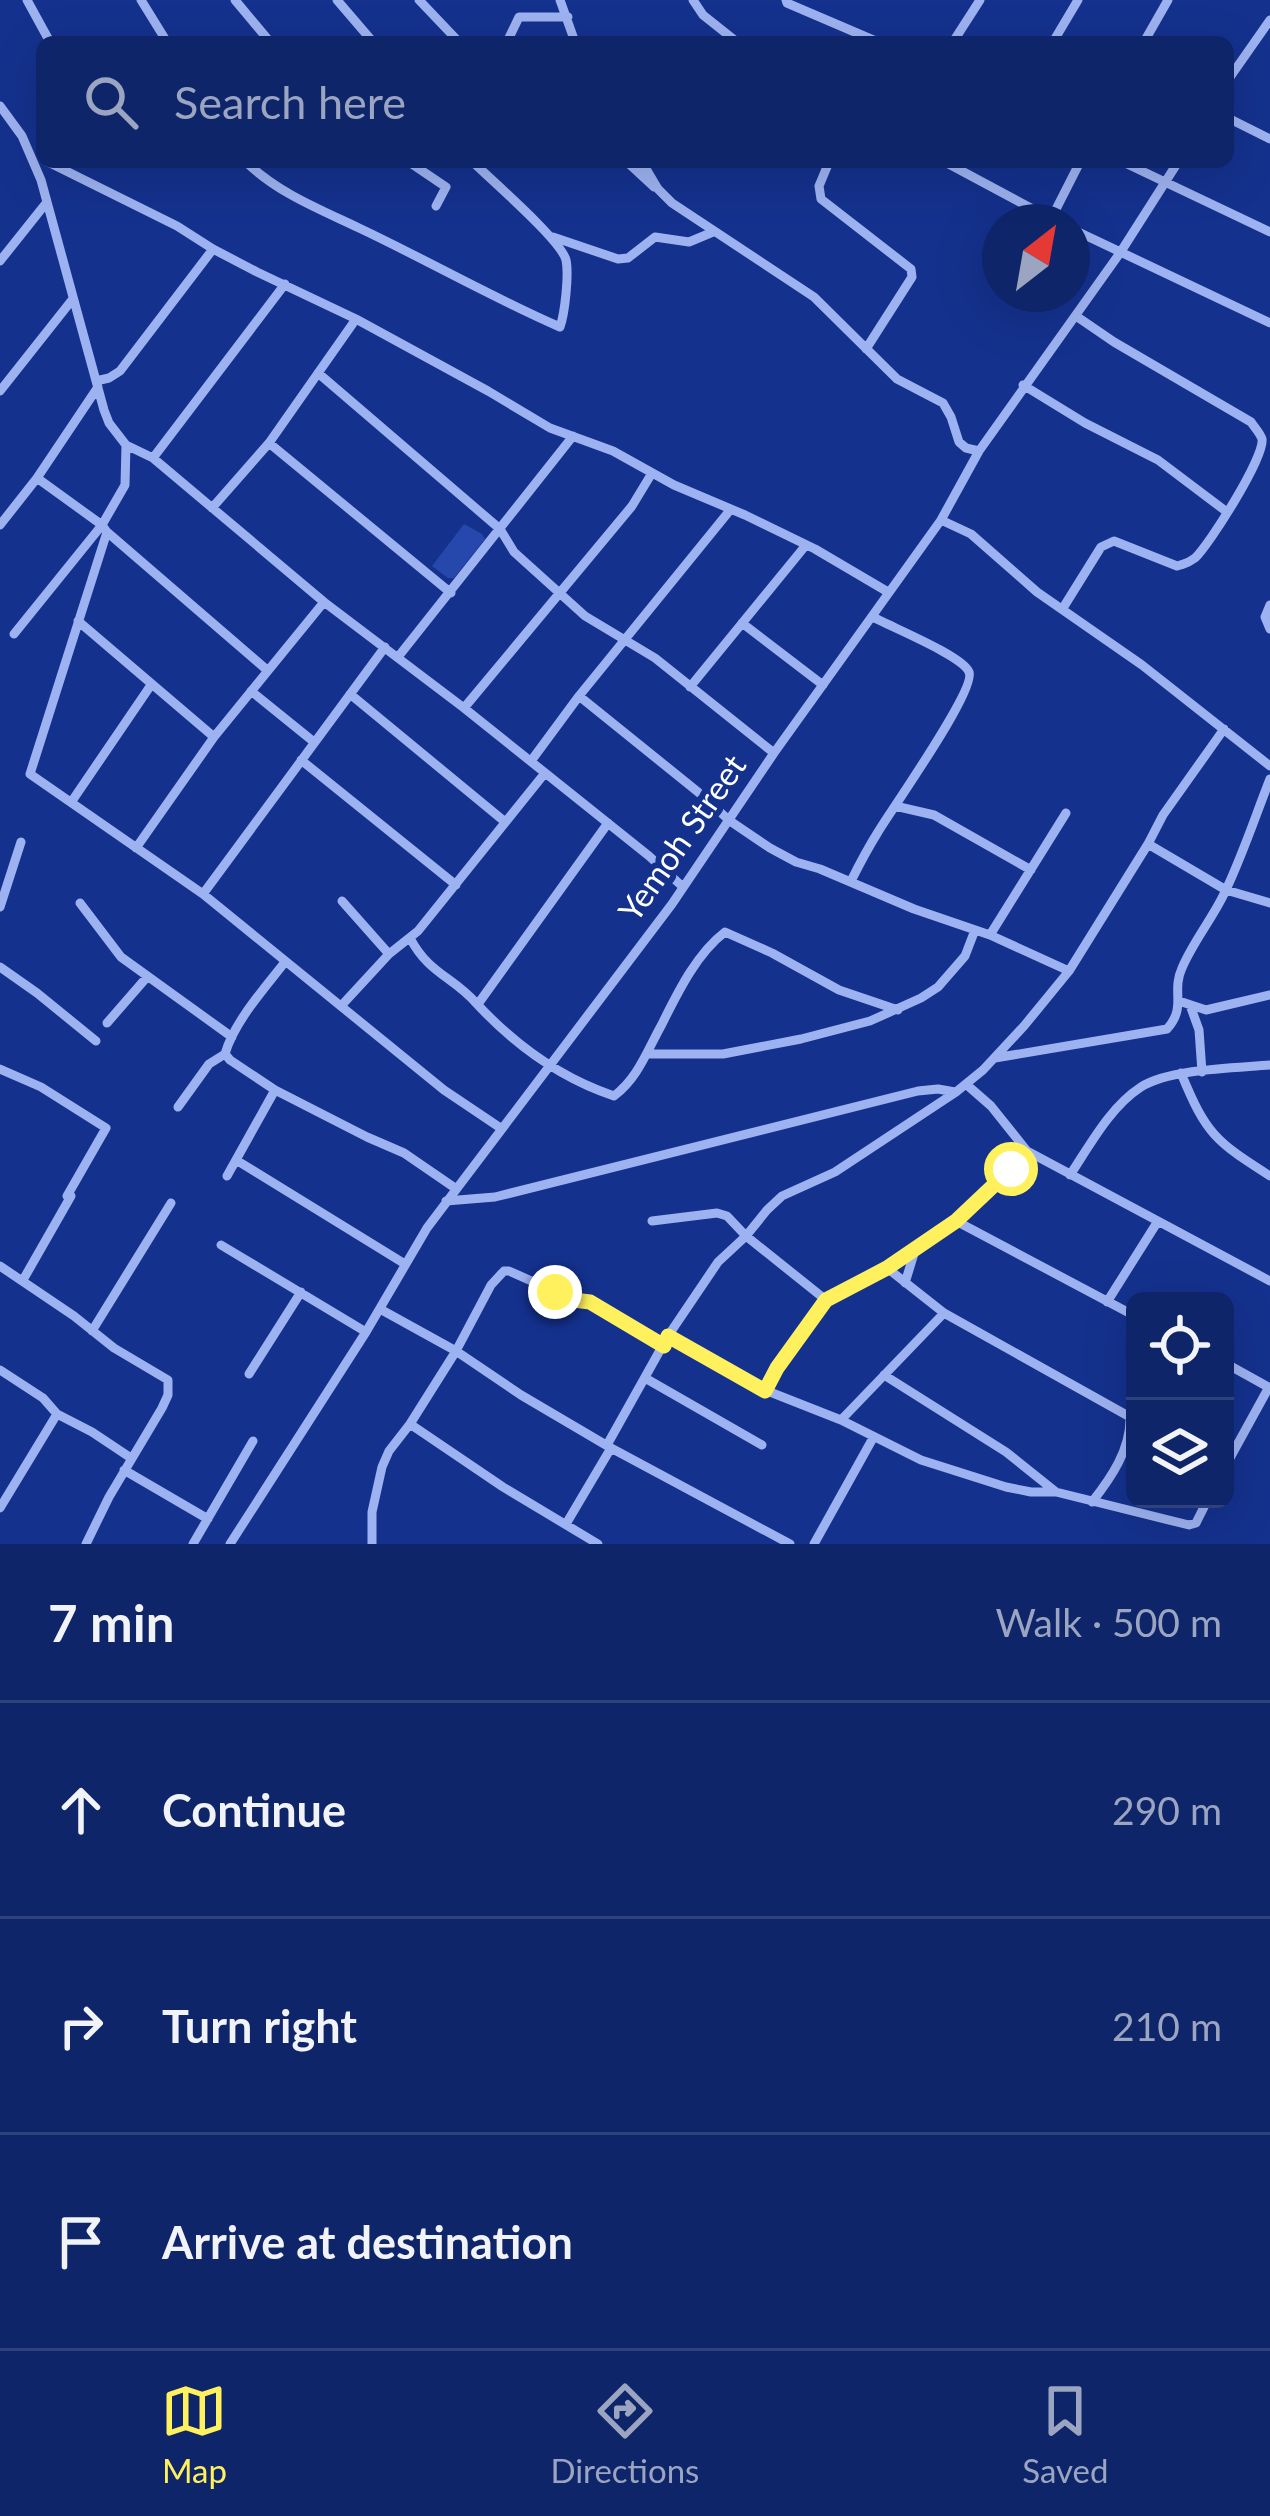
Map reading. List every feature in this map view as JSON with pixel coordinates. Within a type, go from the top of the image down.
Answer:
[{"type":"street","points":[[27,0],[47,36]]},
{"type":"street","points":[[141,0],[162,36]]},
{"type":"street","points":[[235,0],[265,36]]},
{"type":"street","points":[[337,0],[368,36]]},
{"type":"street","points":[[419,0],[453,36]]},
{"type":"street","points":[[560,0],[573,36]]},
{"type":"street","points":[[693,0],[703,15],[729,36]]},
{"type":"street","points":[[786,0],[864,36]]},
{"type":"street","points":[[957,36],[980,0]]},
{"type":"street","points":[[1057,36],[1078,0]]},
{"type":"street","points":[[1147,36],[1168,0]]},
{"type":"street","points":[[510,36],[519,17],[568,17]]},
{"type":"street","points":[[1234,71],[1270,20]]},
{"type":"street","points":[[1259,36],[1270,43]]},
{"type":"street","points":[[0,106],[36,153]]},
{"type":"street","points":[[1234,121],[1270,139]]},
{"type":"street","points":[[42,168],[97,384],[109,422],[126,445],[153,458],[324,602],[531,761],[683,886]]},
{"type":"street","points":[[60,168],[356,319],[550,428],[613,451],[806,545],[888,592]]},
{"type":"street","points":[[252,168],[319,211],[560,327],[566,262],[553,237],[478,168]]},
{"type":"street","points":[[418,168],[446,187],[436,206]]},
{"type":"street","points":[[634,168],[713,232],[814,297],[897,379],[943,403],[959,442],[979,451]]},
{"type":"street","points":[[646,168],[658,189]]},
{"type":"street","points":[[827,168],[819,187],[821,199],[911,269],[912,277],[866,350]]},
{"type":"street","points":[[956,168],[1023,204]]},
{"type":"street","points":[[1061,204],[1077,168]]},
{"type":"street","points":[[1137,168],[1270,232]]},
{"type":"street","name":"Yemoh Street","points":[[230,1544],[454,1188],[730,821],[940,520],[979,451],[1120,253],[1174,168]]},
{"type":"street","points":[[0,261],[47,202]]},
{"type":"street","points":[[553,237],[618,259],[628,258],[655,237],[682,243],[713,232]]},
{"type":"street","points":[[1090,239],[1270,323]]},
{"type":"street","points":[[0,525],[37,478],[97,384],[120,371],[213,249]]},
{"type":"street","points":[[153,458],[285,284]]},
{"type":"street","points":[[0,391],[72,300]]},
{"type":"street","points":[[1063,608],[1107,542],[1177,566],[1197,556],[1227,512],[1260,452],[1262,439],[1251,422],[1076,316]]},
{"type":"street","points":[[212,508],[269,443],[356,319]]},
{"type":"street","points":[[318,374],[500,529],[514,553],[586,616],[655,658],[774,754]]},
{"type":"street","points":[[1024,385],[1158,460],[1227,512]]},
{"type":"street","points":[[398,656],[573,436]]},
{"type":"street","points":[[269,443],[452,593]]},
{"type":"street","points":[[126,445],[125,485],[105,528],[31,774],[203,895],[444,1090],[502,1129]]},
{"type":"street","points":[[464,708],[632,506],[652,473]]},
{"type":"street","points":[[37,478],[105,528],[267,670]]},
{"type":"street","points":[[531,761],[731,509]]},
{"type":"street","points":[[940,520],[971,534],[1037,592],[1142,665],[1270,766]]},
{"type":"street","points":[[14,634],[105,528]]},
{"type":"street","points":[[690,687],[806,545]]},
{"type":"street","points":[[136,848],[214,737],[324,602]]},
{"type":"street","points":[[1270,605],[1265,617],[1270,629]]},
{"type":"street","points":[[851,881],[957,707],[971,674],[951,657],[873,617]]},
{"type":"street","points":[[77,621],[214,737]]},
{"type":"street","points":[[742,623],[823,685]]},
{"type":"street","points":[[203,895],[385,647]]},
{"type":"street","points":[[72,801],[151,685]]},
{"type":"street","points":[[251,691],[314,742]]},
{"type":"street","points":[[350,694],[504,821]]},
{"type":"street","points":[[580,695],[730,821],[796,862],[989,935],[1069,971]]},
{"type":"street","points":[[566,1523],[666,1341],[718,1262],[782,1196],[835,1172],[956,1093],[995,1058],[1069,971],[1163,815],[1224,729]]},
{"type":"street","points":[[301,760],[456,885]]},
{"type":"street","points":[[341,1006],[388,954],[410,938],[545,773]]},
{"type":"street","points":[[1202,1072],[1199,1030],[1177,982],[1226,890],[1270,779]]},
{"type":"street","points":[[896,806],[934,815],[1031,870]]},
{"type":"street","points":[[989,935],[1066,813]]},
{"type":"street","points":[[478,1004],[608,823]]},
{"type":"street","points":[[0,907],[21,842]]},
{"type":"street","points":[[1148,844],[1226,890],[1268,901]]},
{"type":"street","points":[[342,901],[388,954]]},
{"type":"street","points":[[80,903],[121,957],[232,1037]]},
{"type":"street","points":[[648,1054],[723,1054],[870,1022],[938,987],[964,956],[975,930]]},
{"type":"street","points":[[410,938],[428,966],[478,1004],[502,1030],[550,1066],[614,1096],[633,1078],[694,968],[725,932],[839,990],[898,1010]]},
{"type":"street","points":[[178,1107],[209,1064],[225,1054],[284,962]]},
{"type":"street","points":[[0,967],[96,1041]]},
{"type":"street","points":[[107,1023],[147,977]]},
{"type":"street","points":[[1184,1003],[1206,1010],[1270,995]]},
{"type":"street","points":[[995,1058],[1167,1029],[1184,1003]]},
{"type":"street","points":[[225,1054],[275,1090],[404,1153],[454,1188]]},
{"type":"street","points":[[1070,1175],[1124,1100],[1144,1085],[1181,1073],[1270,1064]]},
{"type":"street","points":[[0,1069],[41,1087],[106,1128],[67,1196]]},
{"type":"street","points":[[1181,1073],[1206,1127],[1234,1154],[1270,1176]]},
{"type":"street","points":[[967,1085],[1027,1150],[1270,1281]]},
{"type":"street","points":[[227,1176],[275,1090]]},
{"type":"street","points":[[446,1201],[495,1197],[918,1091],[956,1093]]},
{"type":"street","points":[[765,1391],[826,1300],[887,1268],[956,1221],[1027,1150]]},
{"type":"street","points":[[236,1160],[405,1264]]},
{"type":"street","points":[[23,1280],[76,1186]]},
{"type":"street","points":[[92,1331],[171,1203]]},
{"type":"street","points":[[652,1221],[717,1213],[727,1216],[826,1300]]},
{"type":"street","points":[[956,1221],[1126,1312]]},
{"type":"street","points":[[1107,1302],[1158,1221]]},
{"type":"street","points":[[221,1245],[366,1332]]},
{"type":"street","points":[[904,1283],[916,1247]]},
{"type":"street","points":[[0,1266],[114,1348],[168,1380],[162,1408],[86,1544]]},
{"type":"street","points":[[887,1268],[944,1313],[1126,1411]]},
{"type":"street","points":[[372,1544],[373,1512],[388,1451],[456,1351],[498,1276],[509,1270],[574,1300],[590,1302],[765,1391],[976,1479],[1031,1492],[1057,1492],[1189,1525],[1203,1508]]},
{"type":"street","points":[[249,1374],[301,1292]]},
{"type":"street","points":[[380,1309],[609,1447],[790,1544]]},
{"type":"street","points":[[841,1420],[944,1313]]},
{"type":"street","points":[[1234,1368],[1270,1387],[1234,1451]]},
{"type":"street","points":[[0,1370],[43,1398],[57,1414],[131,1459]]},
{"type":"street","points":[[884,1376],[1006,1452],[1057,1492]]},
{"type":"street","points":[[645,1378],[762,1444]]},
{"type":"street","points":[[0,1508],[57,1414]]},
{"type":"street","points":[[410,1424],[598,1544]]},
{"type":"street","points":[[814,1544],[873,1438]]},
{"type":"street","points":[[193,1544],[253,1441]]},
{"type":"street","points":[[1092,1502],[1126,1444]]},
{"type":"street","points":[[124,1470],[208,1519]]},
{"type":"shaded area","points":[[464,524],[485,539],[454,578],[448,578],[432,566]]},
{"type":"route","points":[[555,1292],[590,1302],[664,1346],[668,1336],[765,1391],[826,1300],[887,1268],[956,1221],[1011,1169]]}]
